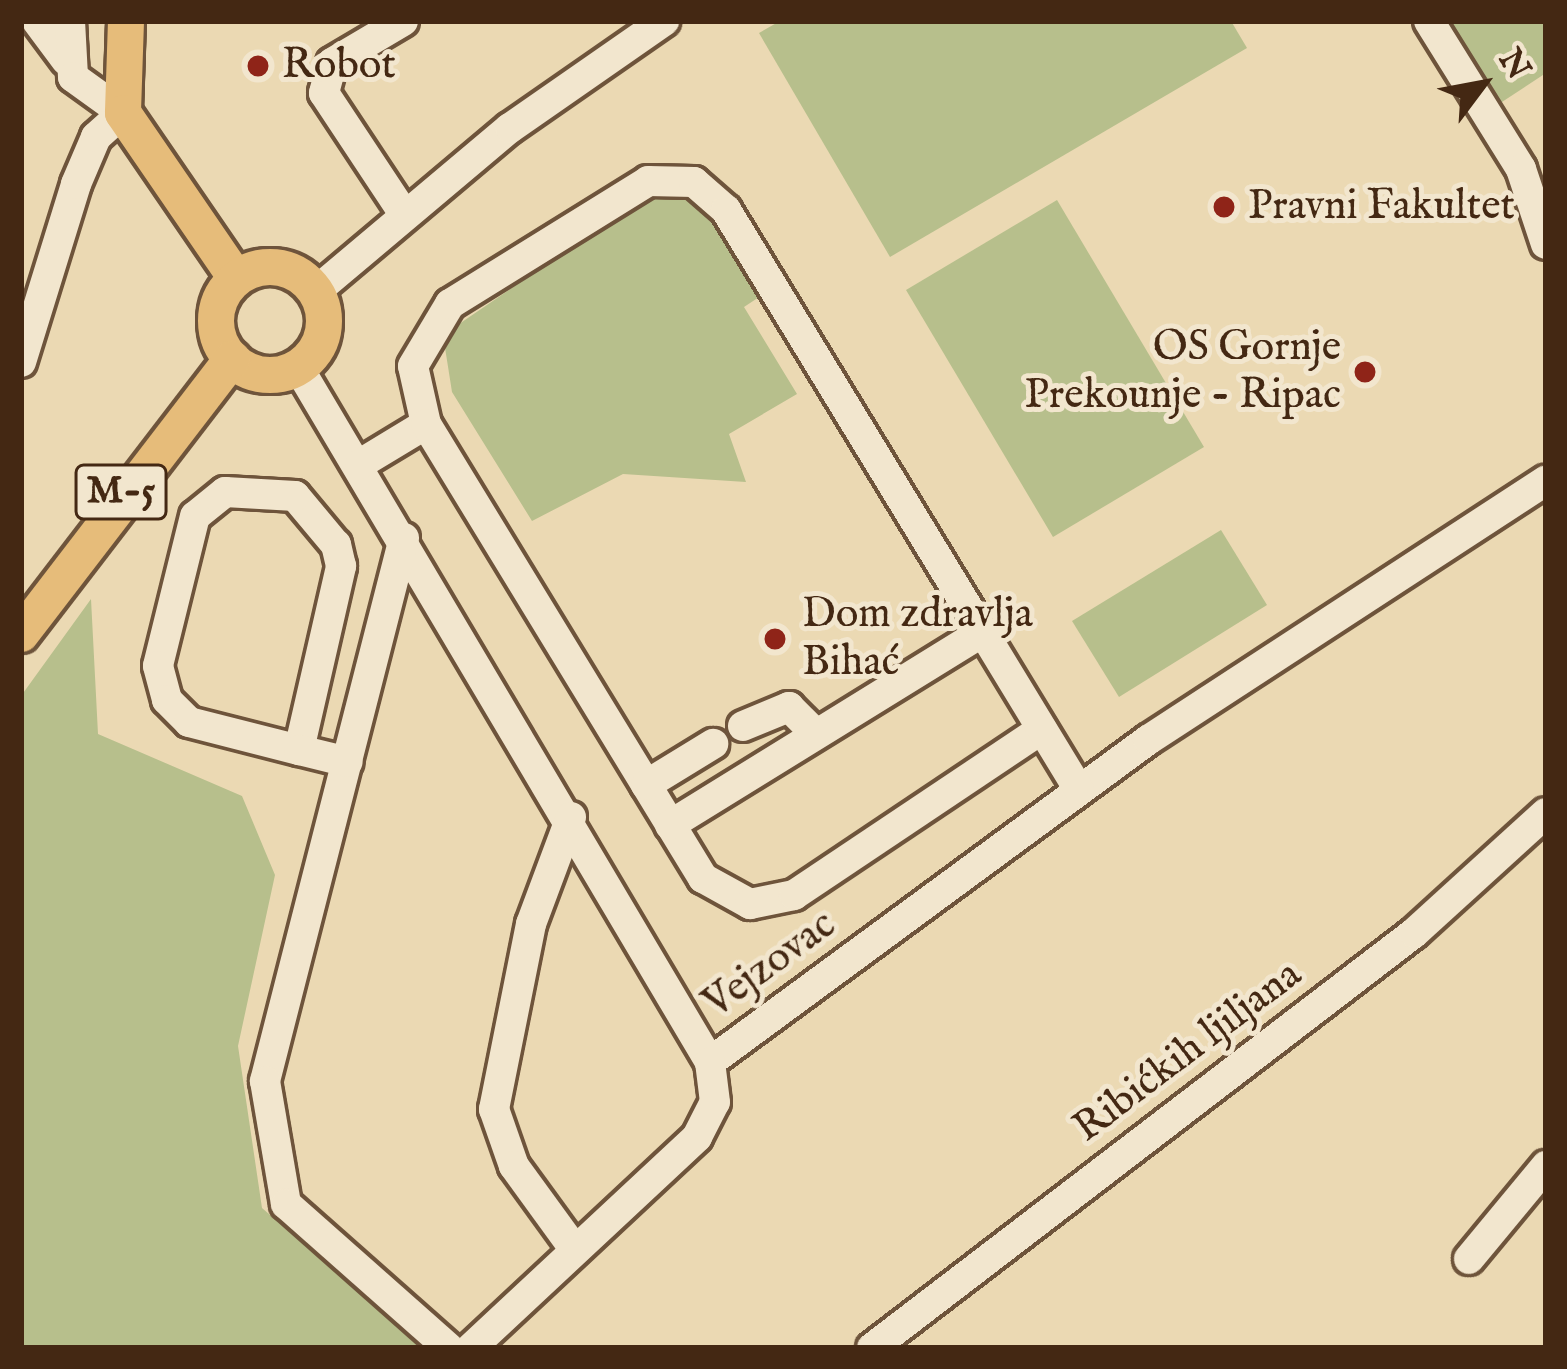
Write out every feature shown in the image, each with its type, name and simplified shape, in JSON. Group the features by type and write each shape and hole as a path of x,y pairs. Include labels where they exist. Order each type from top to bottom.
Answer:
{"main road":[{"path":"126,21 123,113 236,278"},
{"path":"288,270 315,292 320,341 298,367 264,374 232,358 216,327 236,278 288,270"},
{"name":"M-5","path":"21,634 232,358"}],"street":[{"path":"21,362 76,184 96,137 123,113 94,102 37,21"},
{"path":"66,60 70,21"},
{"path":"403,21 332,63 323,93 404,214"},
{"path":"315,292 404,214 664,21"},
{"path":"1429,21 1521,170 1546,244"},
{"path":"1042,729 772,905 703,878 426,424 413,366 450,304 648,181 694,182 725,210 982,632 1042,729 1079,790"},
{"name":"Vejzovac","path":"298,367 571,817 710,1062 1079,790 1546,481"},
{"path":"360,464 426,424"},
{"path":"299,750 341,566 336,545 295,496 225,492 195,516 160,682 188,722 299,750 348,762"},
{"path":"404,538 266,1081 270,1139 286,1204 449,1348"},
{"path":"670,825 982,632"},
{"path":"743,725 789,706 815,734"},
{"path":"646,785 712,744"},
{"name":"Ribićkih ljiljana","path":"872,1348 1414,933 1546,813"},
{"path":"571,817 531,924 494,1109 514,1166 575,1250"},
{"path":"471,1348 708,1121 718,1080 710,1062"},
{"path":"1468,1259 1546,1166"}],"green space":[{"path":"780,21 1231,21 1247,48 890,257 759,33"},
{"path":"1423,21 1546,21 1546,73 1479,117"},
{"path":"671,179 694,182 774,287 744,307 797,394 729,434 746,482 623,474 532,521 452,392 443,335"},
{"path":"1057,200 1204,447 1053,537 906,290"},
{"path":"1221,530 1267,605 1119,697 1072,621"},
{"path":"91,599 98,734 242,796 275,875 238,1046 262,1208 424,1348 21,1348 21,696"}],"place":[{"name":"Robot","path":"258,66"},
{"name":"Pravni Fakultet","path":"1224,207"},
{"name":"OS Gornje Prekounje - Ripac","path":"1365,372"},
{"name":"Dom zdravlja Bihać","path":"775,639"}]}
